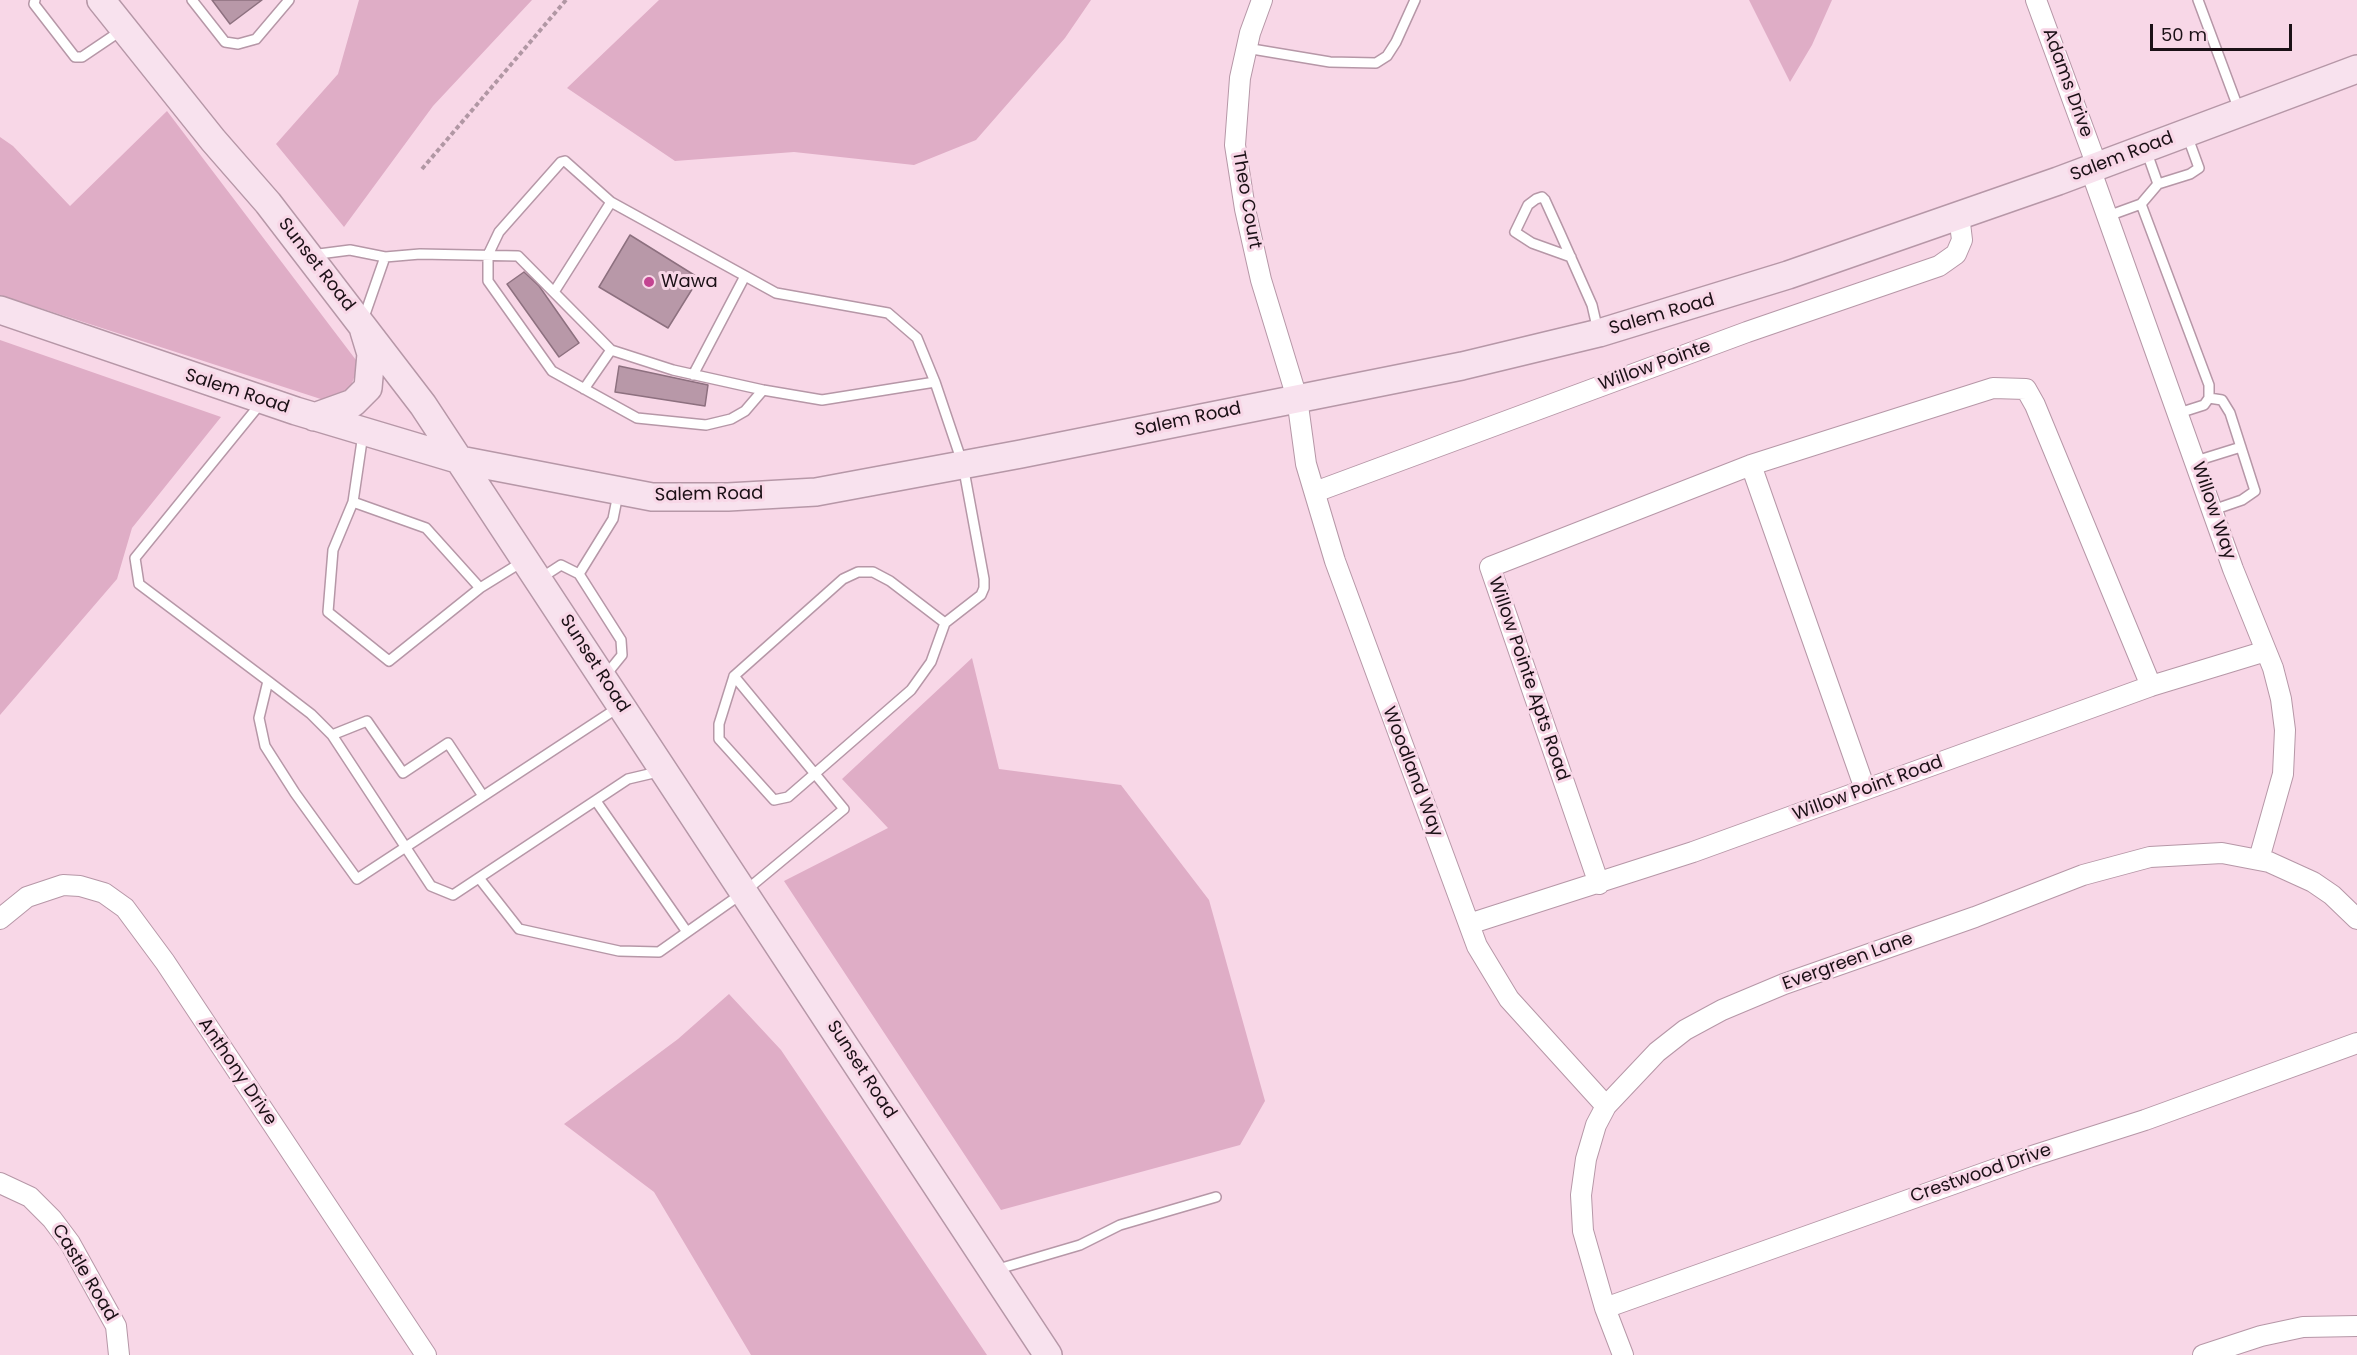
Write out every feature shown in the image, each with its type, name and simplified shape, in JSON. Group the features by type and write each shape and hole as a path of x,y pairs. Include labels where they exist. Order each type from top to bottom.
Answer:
{"street":[{"name":"Sunset Road","path":"101,0 309,255 423,405 1048,1355"},
{"name":"Theo Court","path":"1262,0 1239,78 1235,123 1238,167 1261,280 1297,398"},
{"name":"Adams Drive","path":"2036,0 2093,167"},
{"name":"Salem Road","path":"0,310 314,417 460,460 618,492 675,498 796,493 848,487 1462,366 1599,333 1749,288 2093,167 2357,69"},
{"name":"Willow Way","path":"2093,167 2108,216 2213,510 2266,651 2283,707 2285,760 2280,789 2259,859"},
{"name":"Willow Pointe","path":"1315,492 1747,332 1939,266 1956,254 1962,240 1959,214"},
{"path":"314,417 352,403 368,388 371,354 362,325"},
{"path":"1865,789 1751,465 1992,388 2026,389 2036,405 2151,686"},
{"name":"Woodland Way","path":"1297,398 1306,464 1335,561 1486,965 1509,999 1606,1106"},
{"name":"Willow Pointe Apts Road","path":"1599,884 1490,567 1751,465"},
{"name":"Willow Point Road","path":"1469,924 1599,884 2151,686 2266,651"},
{"name":"Evergreen Lane","path":"1623,1355 1605,1308 1583,1231 1581,1195 1591,1142 1606,1106 1657,1052 1685,1030 1722,1010 1784,984 1975,917 2083,875 2128,861 2197,853 2222,853 2259,859 2313,882 2332,895 2357,919"},
{"name":"Anthony Drive","path":"0,919 27,897 63,885 80,886 104,893 125,908 165,962 426,1355"},
{"name":"Crestwood Drive","path":"1605,1308 2029,1157 2145,1120 2357,1043"},
{"name":"Castle Road","path":"0,1183 30,1197 52,1219 70,1243 116,1326 119,1355"},
{"path":"2203,1355 2261,1336 2303,1327 2357,1326"}],"lane":[{"path":"35,0 34,4 75,57 82,57 124,28"},
{"path":"192,0 225,42 238,44 256,39 289,0"},
{"path":"1246,48 1330,62 1377,63 1387,56 1396,42 1415,0"},
{"path":"2198,0 2240,113"},
{"path":"2108,216 2141,204 2158,184 2190,174 2199,168 2186,132"},
{"path":"2145,148 2158,184"},
{"path":"763,390 745,411 731,419 706,425 637,418 552,371 488,281 488,255 499,232 561,162 565,161 611,202 776,293 888,313 917,338 935,382 963,465 984,588 973,602 945,623 931,662 911,690 816,776 789,797 774,800 719,739 719,724 734,676 843,579 858,572 873,572 890,581 945,623"},
{"path":"1571,257 1532,243 1515,232 1528,205 1536,199 1542,197 1545,200 1571,257 1592,305 1599,333"},
{"path":"554,292 611,202"},
{"path":"2141,204 2209,385 2210,398 2204,405 2179,413"},
{"path":"309,255 350,250 385,257 420,254 518,256 611,350 693,375 763,390 822,400 935,382"},
{"path":"362,325 385,257"},
{"path":"693,375 745,276"},
{"path":"584,389 611,350"},
{"path":"2210,398 2222,400 2230,413 2255,491 2242,500 2213,510"},
{"path":"263,400 135,558 139,584 311,714 332,735 431,886 453,896 628,779 664,771"},
{"path":"364,432 354,502 333,550 328,612 389,661 480,588 532,569 561,565 579,574 621,640 622,655 603,678"},
{"path":"2196,461 2241,447"},
{"path":"579,574 613,519 618,492"},
{"path":"354,502 426,528 480,588"},
{"path":"479,878 519,929 619,951 659,952 744,891 844,809 734,676"},
{"path":"268,681 259,718 265,746 295,793 357,879 621,705"},
{"path":"332,735 367,721 403,773 448,743 483,796"},
{"path":"596,801 687,932"},
{"path":"992,1270 1080,1245 1120,1225 1216,1197"}],"path":[{"path":"422,169 566,0"}],"shaded area":[{"path":"359,0 532,0 433,106 344,227 276,144 338,74"},
{"path":"659,0 1091,0 1065,38 976,140 914,165 794,152 675,161 567,88"},
{"path":"1749,0 1832,0 1812,45 1790,82"},
{"path":"167,111 359,364 351,386 330,402 0,295 0,137 13,146 70,206"},
{"path":"0,340 221,417 132,528 117,579 0,715"},
{"path":"972,658 999,769 1121,785 1209,900 1265,1101 1240,1145 1001,1210 784,881 888,828 842,779"},
{"path":"729,994 781,1050 987,1355 751,1355 654,1192 564,1124 678,1039"}],"building":[{"path":"212,0 262,0 230,24"},
{"name":"Wawa","path":"630,235 699,278 668,328 599,287"},
{"path":"524,272 539,286 579,343 559,357 507,284"},
{"path":"619,366 708,385 705,406 615,392"}],"place":[{"name":"Wawa","path":"649,282"}]}
